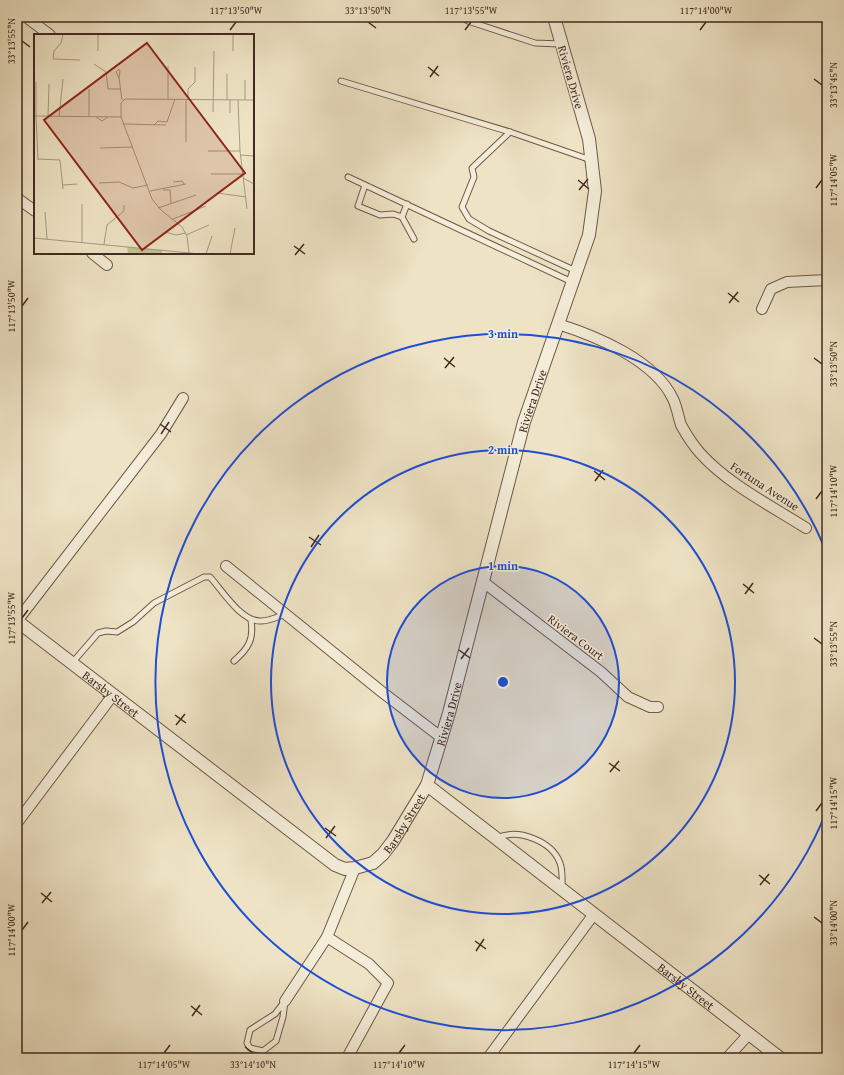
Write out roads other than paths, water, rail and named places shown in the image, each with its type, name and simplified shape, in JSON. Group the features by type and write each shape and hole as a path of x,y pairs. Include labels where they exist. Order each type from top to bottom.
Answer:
{"street":[{"path":"26,17 49,34"},
{"name":"Riviera Drive","path":"427,785 442,738 524,422 589,235 595,191 589,139 554,17"},
{"path":"17,198 34,210"},
{"path":"93,254 107,265"},
{"path":"762,309 771,289 787,282 827,280"},
{"name":"Fortuna Avenue","path":"558,324 586,333 647,368 663,384 673,398 682,425 699,452 726,478 806,528"},
{"path":"17,621 161,434 183,398"},
{"path":"226,566 382,692 442,738"},
{"name":"Riviera Court","path":"482,581 601,672 628,697 650,707 658,707"},
{"name":"Barsby Street","path":"17,621 335,865 345,869 373,863 383,854 393,841 427,785 780,1058"},
{"path":"17,822 113,695"},
{"path":"285,1001 327,937 355,868"},
{"path":"488,1058 594,914"},
{"path":"327,937 369,964 388,984 346,1058"},
{"path":"727,1058 749,1034"}],"lane":[{"path":"462,17 468,21 535,43 562,44"},
{"path":"341,81 510,132 592,160"},
{"path":"510,132 472,168 474,177 462,207 469,219 574,277"},
{"path":"348,177 574,277"},
{"path":"365,185 358,206 380,215 393,214 402,217 414,239"},
{"path":"402,217 407,204"},
{"path":"72,663 98,633 106,631 117,632 133,622 154,603 204,577 210,577 233,605 251,620 262,622 286,613"},
{"path":"234,661 246,651 252,641 251,620"},
{"path":"496,839 513,833 541,842 559,862 562,871 562,889"},
{"path":"285,1001 283,1018 276,1041 263,1051 250,1048 247,1043 250,1030 275,1014 285,1001"}]}
